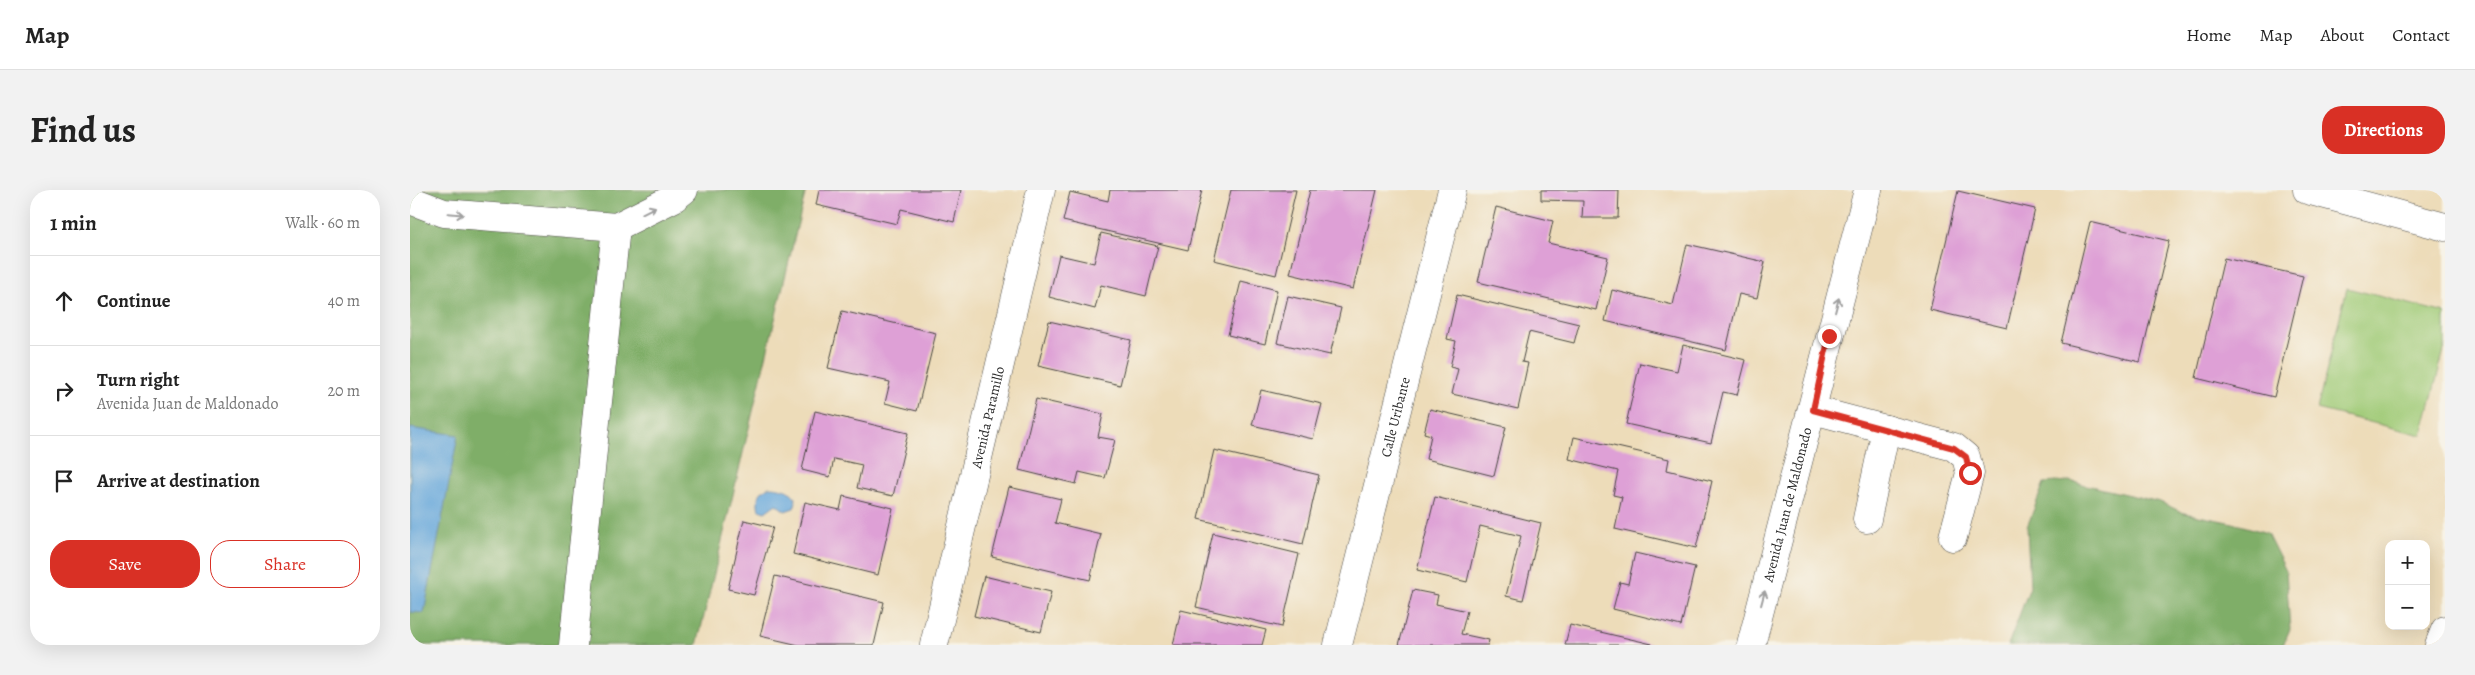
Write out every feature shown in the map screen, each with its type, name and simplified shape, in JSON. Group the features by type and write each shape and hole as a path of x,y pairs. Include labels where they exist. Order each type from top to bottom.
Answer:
{"street":[{"path":"410,200 444,213 616,227 674,198 684,190"},
{"name":"Avenida Paramillo","path":"934,645 1041,190"},
{"name":"Calle Uribante","path":"1338,645 1452,190"},
{"name":"Avenida Juan de Maldonado","path":"1751,645 1813,410 1829,336 1868,190"},
{"path":"2307,190 2445,226"},
{"path":"573,645 616,227"},
{"path":"1813,410 1954,448 1966,457 1970,473 1953,537"},
{"path":"1867,519 1886,429"},
{"path":"2439,645 2445,630"}],"green space":[{"path":"410,190 806,190 697,645 410,645"},
{"path":"2347,288 2445,313 2445,346 2422,435 2317,409"},
{"path":"2069,481 2160,502 2184,513 2233,523 2267,533 2286,571 2290,629 2283,645 2008,645 2030,587 2027,527 2044,483"}],"water":[{"path":"410,428 458,435 424,613 410,612"},
{"path":"769,487 784,489 793,494 796,503 794,508 785,511 776,504 765,512 759,510 759,496"}],"building":[{"path":"819,190 961,190 954,222 901,209 897,224 816,205"},
{"path":"1110,190 1202,190 1188,250 1063,221 1070,192 1108,201"},
{"path":"1231,190 1296,190 1276,275 1214,260"},
{"path":"1310,190 1377,190 1353,289 1290,274"},
{"path":"1541,190 1619,190 1618,218 1582,218 1583,201 1541,200"},
{"path":"1958,191 2035,209 2007,328 1930,310"},
{"path":"1496,207 1553,221 1548,243 1608,257 1596,310 1478,282"},
{"path":"2090,222 2169,241 2140,362 2061,343"},
{"path":"1101,233 1158,246 1146,296 1101,285 1095,309 1049,297 1059,255 1094,263"},
{"path":"1687,244 1765,262 1757,298 1739,294 1726,350 1605,321 1612,290 1673,305"},
{"path":"2224,258 2303,276 2274,397 2196,378"},
{"path":"1241,281 1277,290 1265,344 1228,335"},
{"path":"1457,295 1579,324 1574,343 1529,332 1522,362 1528,363 1518,409 1452,394 1458,369 1450,367 1456,341 1447,339"},
{"path":"1288,296 1341,308 1330,355 1277,343"},
{"path":"842,311 936,333 917,411 885,403 890,382 828,368"},
{"path":"1049,321 1131,340 1120,385 1038,366"},
{"path":"1683,345 1746,360 1737,395 1723,392 1711,443 1626,424 1640,363 1677,371"},
{"path":"1261,390 1322,404 1313,439 1252,425"},
{"path":"1036,399 1103,414 1098,437 1115,440 1105,478 1079,472 1076,484 1019,470"},
{"path":"1430,409 1506,427 1494,476 1426,459 1431,435 1424,433"},
{"path":"815,411 908,433 893,496 857,488 862,465 834,459 830,477 802,470"},
{"path":"1574,437 1669,459 1667,470 1712,481 1696,548 1615,529 1622,497 1613,495 1618,471 1569,459"},
{"path":"1214,450 1319,475 1303,544 1198,519"},
{"path":"1009,487 1061,499 1055,523 1101,534 1090,580 992,557"},
{"path":"843,496 893,508 878,575 793,554 805,502 840,510"},
{"path":"1435,497 1541,523 1523,600 1506,596 1521,536 1480,526 1467,582 1417,570"},
{"path":"744,520 773,527 754,595 728,589"},
{"path":"1213,533 1299,554 1282,627 1196,607"},
{"path":"1635,553 1695,567 1681,626 1613,609 1620,582 1628,584"},
{"path":"775,576 884,602 874,645 799,645 760,636"},
{"path":"984,576 1051,592 1041,632 974,616"},
{"path":"1413,590 1438,595 1436,604 1467,611 1461,634 1489,640 1488,645 1399,645"},
{"path":"1181,610 1266,630 1262,645 1173,645"},
{"path":"1570,625 1652,644 1652,645 1565,645"}],"route":[{"path":"1829,336 1813,410 1954,448 1966,457 1970,473"}]}
